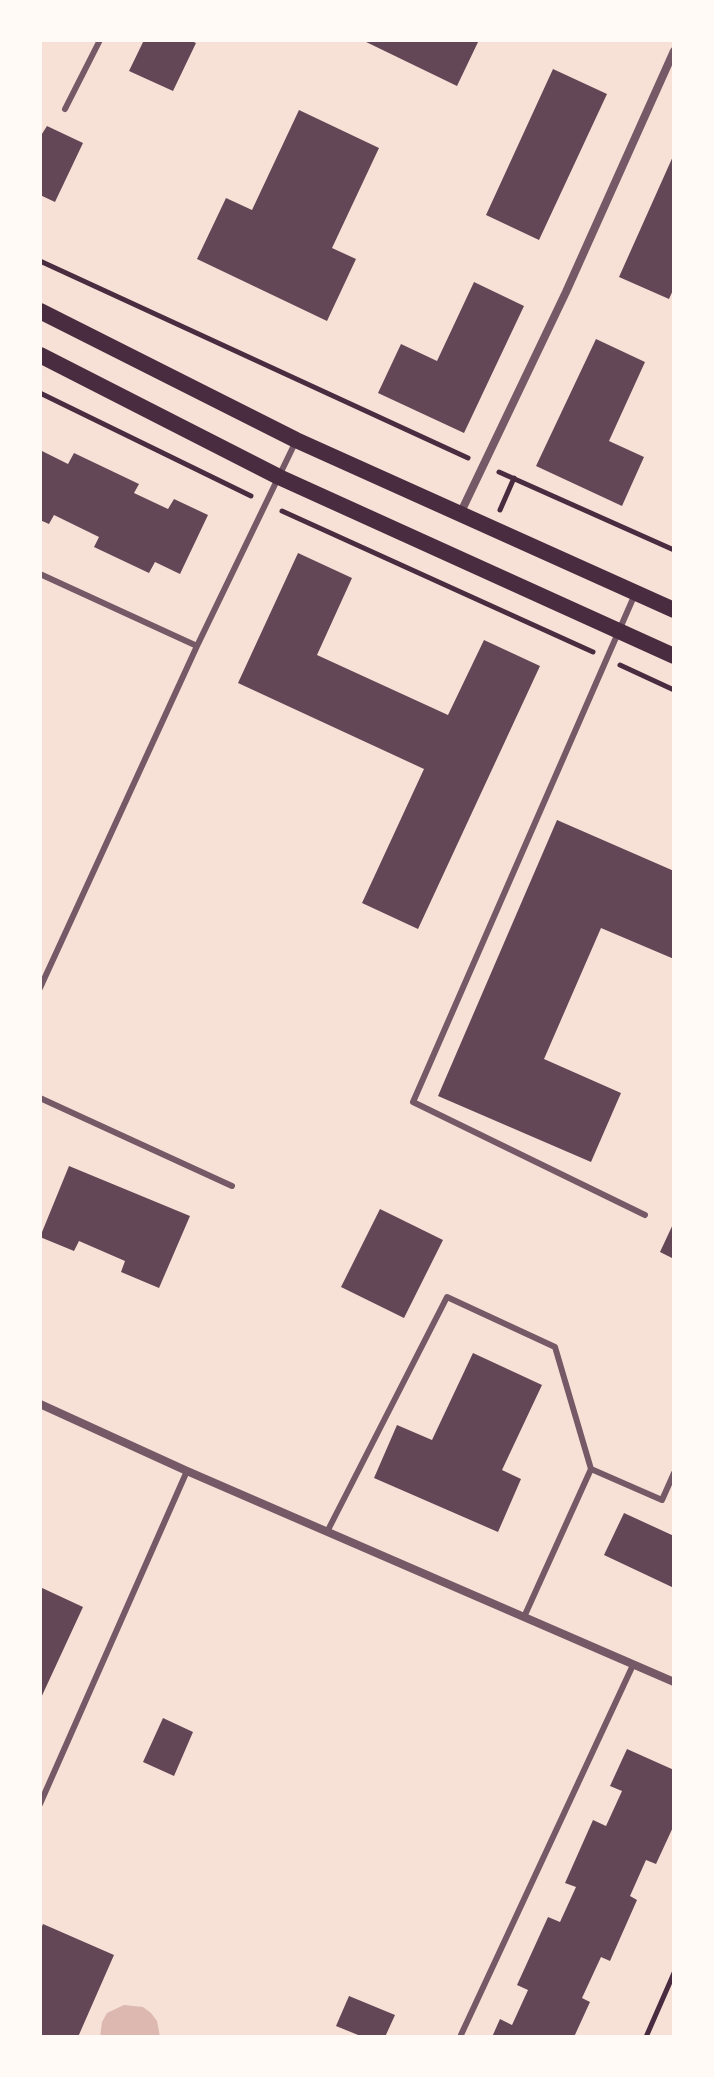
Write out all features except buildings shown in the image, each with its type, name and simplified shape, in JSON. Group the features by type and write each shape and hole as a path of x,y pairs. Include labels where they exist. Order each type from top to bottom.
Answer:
{"main road":[{"path":"40,311 296,440 674,610"},
{"path":"40,355 279,477 674,656"}],"street":[{"path":"459,515 566,292 674,51"},
{"path":"40,1404 674,1682"}],"lane":[{"path":"65,109 100,40"},
{"path":"40,988 197,646 296,440"},
{"path":"40,574 197,646"},
{"path":"636,592 413,1102 645,1215"},
{"path":"40,1098 232,1186"},
{"path":"328,1530 447,1297 555,1347 591,1469 524,1617"},
{"path":"591,1469 662,1500 674,1473"},
{"path":"40,1804 187,1471"},
{"path":"460,2037 633,1665"}],"path":[{"path":"40,261 674,550"},
{"path":"40,393 266,504 674,690"},
{"path":"646,2037 674,1973"}],"shaded area":[{"path":"124,2005 143,2007 151,2013 157,2021 160,2037 100,2037 107,2013"}]}
